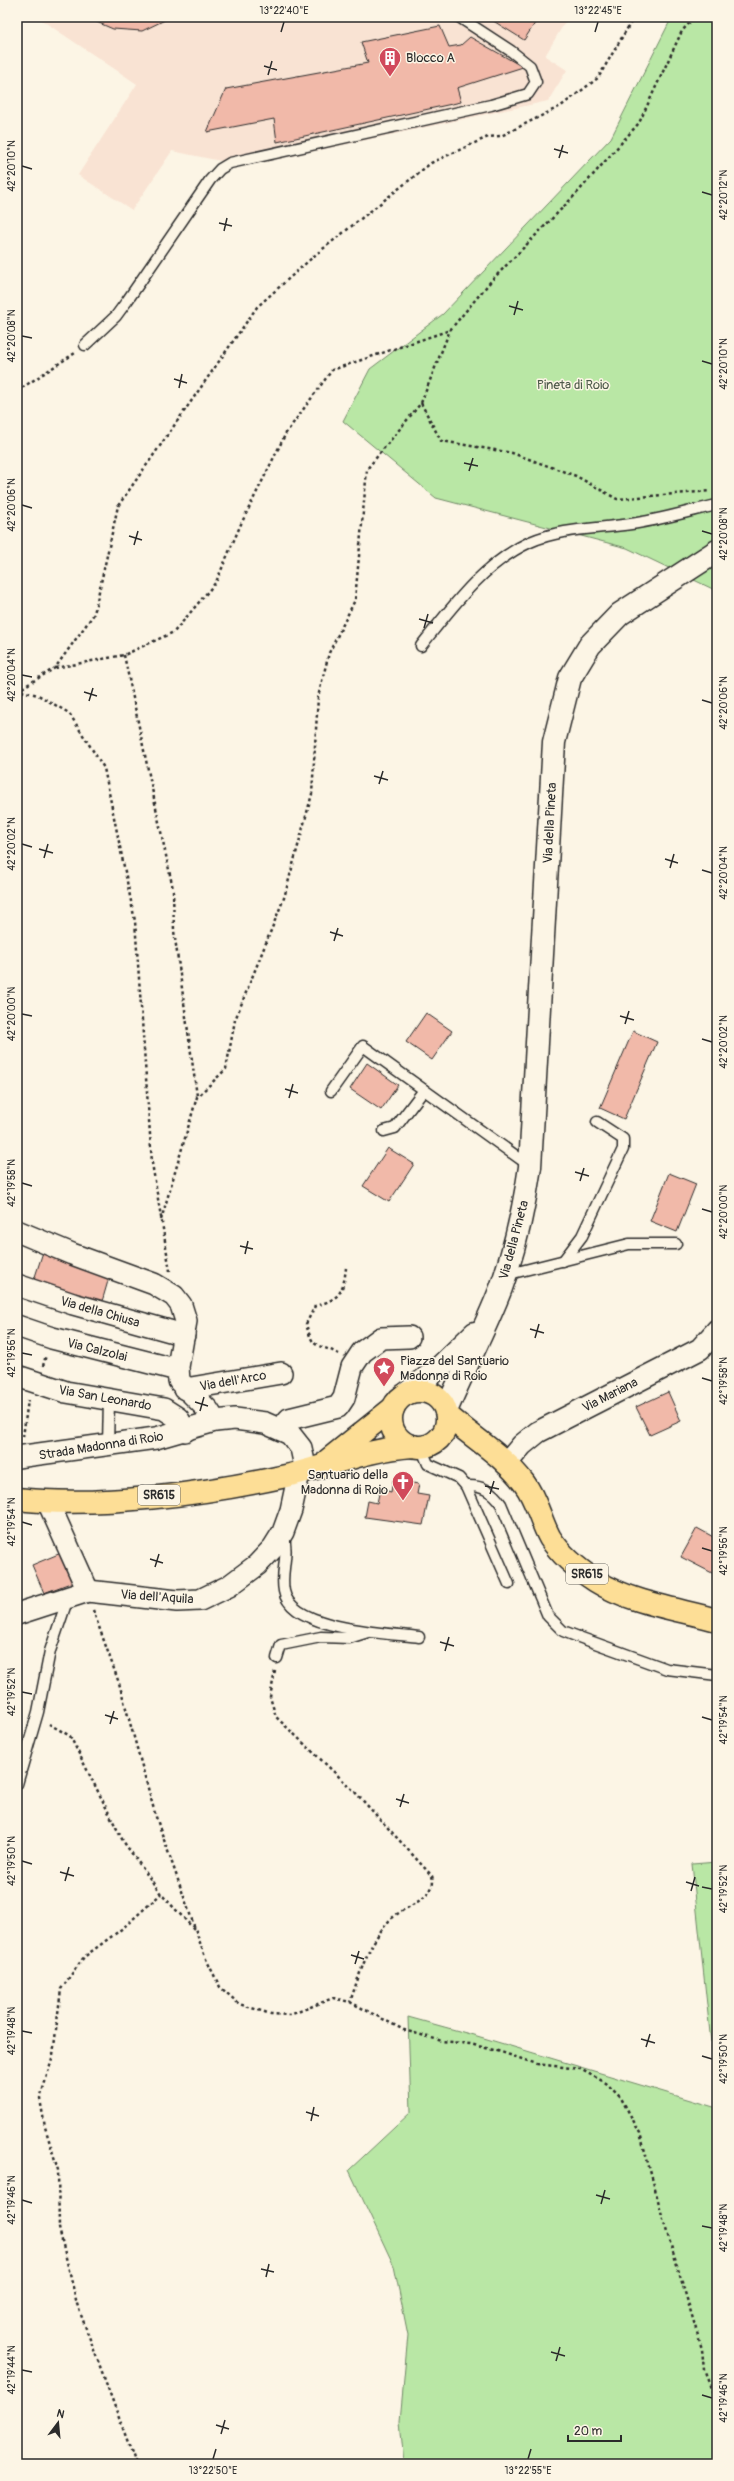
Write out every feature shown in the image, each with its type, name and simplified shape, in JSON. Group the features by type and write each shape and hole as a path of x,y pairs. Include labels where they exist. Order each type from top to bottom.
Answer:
{"main road":[{"name":"Via della Pineta","path":"447,1413 505,1275 522,1212 530,1167 554,742 570,678 590,645 620,614 717,551"},
{"name":"Via della Pineta","path":"400,1401 469,1340 491,1310"},
{"name":"SR615","path":"308,1470 400,1401 419,1391 428,1392 440,1399 447,1413 520,1478 534,1499 550,1537 562,1553 578,1568 597,1581 623,1594 717,1620"},
{"path":"400,1401 391,1421 395,1434 401,1441 420,1447"},
{"name":"SR615","path":"420,1447 437,1442 446,1428 447,1413"},
{"name":"SR615","path":"17,1499 48,1502 107,1500 210,1490 308,1470 375,1450 460,1445 480,1449 502,1461"}],"street":[{"path":"17,1231 169,1292 181,1305 186,1321 178,1370 179,1381 185,1390 206,1408 215,1421"},
{"name":"Via della Chiusa","path":"17,1285 72,1304 184,1335"},
{"name":"Via Calzolai","path":"17,1326 52,1338 178,1370"},
{"name":"Via Mariana","path":"502,1461 538,1432 700,1349 717,1330"},
{"path":"281,1429 289,1419 338,1407 344,1398 352,1367 362,1352 380,1338 409,1337"},
{"name":"Via dell'Arco","path":"185,1390 282,1373"},
{"name":"Via San Leonardo","path":"24,1378 66,1392 164,1409 178,1418 185,1431"},
{"path":"185,1431 215,1421 246,1420 265,1423 290,1434 299,1445 308,1470"},
{"name":"Strada Madonna di Roio","path":"18,1457 108,1445 185,1431"},
{"name":"Via dell'Aquila","path":"17,1614 78,1593 177,1601 200,1600 229,1586 257,1564 273,1548 283,1532 308,1470"},
{"path":"48,1502 78,1593"}],"lane":[{"path":"85,345 123,306 210,180 220,168 230,163 491,105 528,94 536,82 530,66 511,51 459,17"},
{"path":"421,646 460,597 491,569 530,542 555,534 633,524 717,505"},
{"path":"331,1091 363,1046 530,1167"},
{"path":"384,1131 395,1128 424,1090"},
{"path":"563,1261 589,1222 623,1149 623,1139 597,1122"},
{"path":"505,1275 629,1244 676,1244"},
{"path":"108,1445 109,1400"},
{"path":"420,1447 428,1464 459,1478 466,1486 509,1584"},
{"path":"466,1486 484,1488 496,1496 548,1616 559,1627 576,1636 667,1669 717,1675"},
{"path":"283,1532 286,1543 286,1564 282,1579 284,1593 292,1607 307,1616 327,1624 419,1637"},
{"path":"17,1784 36,1721 50,1650 78,1593"},
{"path":"277,1658 281,1645 321,1637 349,1638 370,1631"}],"path":[{"path":"19,691 55,668 94,614 118,506 257,308 314,256 431,163 488,137 501,136 561,106 598,78 634,17"},
{"path":"197,1097 226,1069 235,1020 284,898 312,794 318,697 329,653 355,600 367,469 421,403 450,330 492,281 577,193 639,123 682,31 695,17"},
{"path":"55,668 124,655 174,632 216,582 241,524 286,433 332,370 450,330"},
{"path":"17,391 85,345"},
{"path":"421,403 441,441 512,453 576,476 617,499 717,490"},
{"path":"124,655 172,889 174,931 197,1097 161,1220"},
{"path":"17,680 19,691"},
{"path":"19,691 38,695 69,713 104,768 135,921 152,1163 170,1276 169,1292"},
{"path":"346,1268 339,1297 332,1302 316,1306 306,1324 311,1341 317,1347 343,1356 352,1367"},
{"path":"18,1457 24,1378"},
{"path":"78,1593 97,1626 119,1683 156,1817 205,1957 220,1987 239,2004 271,2014 290,2015 333,1998 350,2002 404,2030 442,2041 470,2044 537,2064 580,2069 606,2083 622,2098 640,2133 663,2219 702,2349 704,2370 717,2404"},
{"path":"277,1658 270,1698 276,1717 396,1835 432,1876 434,1883 431,1891 391,1919 378,1936 367,1956 350,2002"},
{"path":"36,1721 54,1725 70,1736 123,1841 161,1894 197,1932"},
{"path":"136,2464 77,2304 59,2228 58,2170 45,2127 40,2098 53,2055 62,1988 84,1957 123,1928 161,1894"}],"shaded area":[{"path":"37,17 568,17 545,56 567,70 548,101 245,166 172,151 132,210 78,175 137,84"}],"green space":[{"name":"Pineta di Roio","path":"672,17 717,17 717,591 627,548 436,498 343,421 370,369 443,314 611,138"},
{"path":"717,1862 717,2099 692,1864"},
{"path":"408,2017 477,2036 717,2108 717,2464 404,2464 400,2421 408,2335 394,2266 349,2170 411,2112"}],"building":[{"path":"85,17 171,17 142,31 113,29"},
{"path":"487,17 539,17 524,40"},
{"name":"Blocco A","path":"440,26 449,47 461,45 470,37 523,67 457,88 461,102 277,142 274,119 207,132 226,89 368,63 361,42"},
{"path":"426,1013 452,1031 432,1060 406,1042"},
{"path":"633,1031 657,1042 624,1119 600,1108"},
{"path":"367,1063 398,1085 381,1110 350,1089"},
{"path":"388,1148 414,1164 389,1202 363,1186"},
{"path":"669,1173 696,1184 677,1232 650,1221"},
{"path":"43,1252 110,1274 101,1305 33,1283"},
{"path":"668,1392 681,1421 650,1435 636,1407"},
{"name":"Santuario della Madonna di Roio","path":"393,1480 419,1484 417,1494 429,1496 423,1525 365,1517 368,1501 377,1503 380,1489 391,1492"},
{"path":"697,1528 717,1539 716,1575 681,1557"},
{"path":"61,1553 73,1582 44,1593 32,1565"}],"place":[{"name":"Blocco A","path":"390,78"},
{"name":"Piazza del Santuario Madonna di Roio","path":"384,1388"},
{"name":"Santuario della Madonna di Roio","path":"403,1502"}]}
